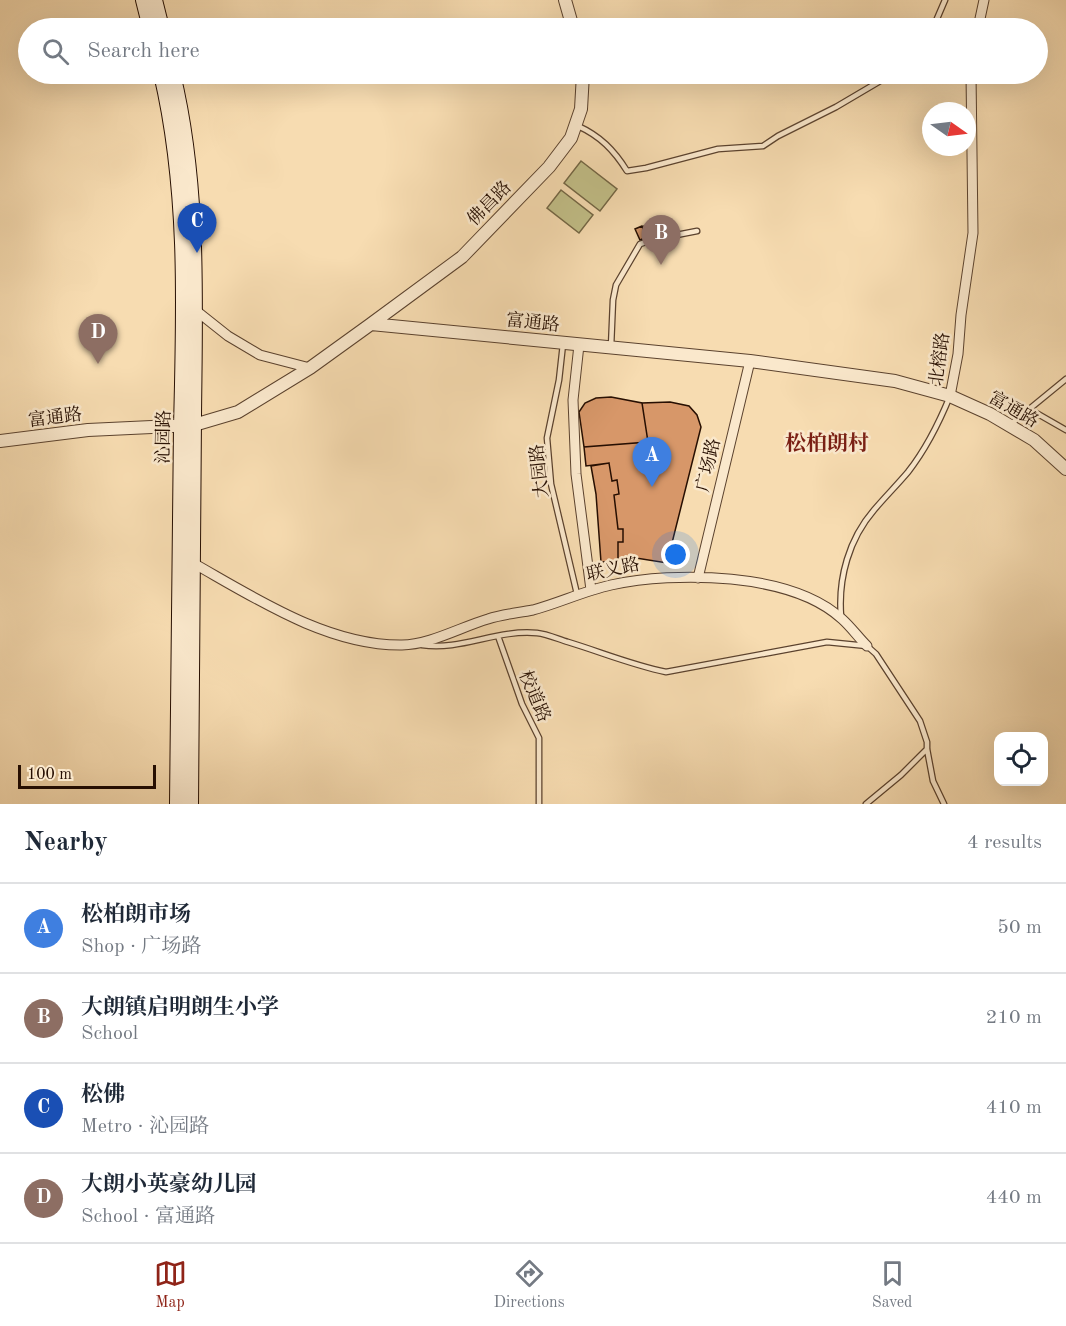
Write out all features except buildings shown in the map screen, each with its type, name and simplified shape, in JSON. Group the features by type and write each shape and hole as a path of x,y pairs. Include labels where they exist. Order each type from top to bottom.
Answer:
{"main road":[{"path":"143,0 148,18"},
{"path":"155,0 160,18"},
{"name":"沁园路","path":"163,84 178,170 182,228 193,563 191,804"},
{"name":"沁园路","path":"175,84 189,164 193,222 194,309 188,426 177,804"}],"street":[{"path":"565,0 570,18"},
{"path":"980,18 984,0"},
{"name":"佛昌路","path":"371,324 462,257 549,167 571,138 580,109 582,84"},
{"name":"北榕路","path":"950,396 958,354 961,315 973,233 971,84"},
{"path":"194,309 228,336 260,355 310,368"},
{"name":"富通路","path":"0,441 88,430 188,426 238,412 310,368 371,324 750,361 895,381 950,396 990,414 1034,440 1066,469"},
{"path":"579,345 573,400 576,474 591,590"},
{"name":"广场路","path":"698,578 750,361"},
{"name":"联义路","path":"193,563 269,605 306,622 351,639 384,644 416,644 491,618 534,609 591,590 661,577 767,584 801,595 841,618 867,646"}],"lane":[{"path":"937,18 945,0"},
{"path":"575,124 592,132 615,151 627,171 718,149 763,146 777,136 836,107 875,84"},
{"path":"611,348 613,300 616,285 640,244 697,231"},
{"name":"大园路","path":"563,343 559,380 547,438 551,484 577,594"},
{"path":"1009,425 1066,379"},
{"name":"北榕路","path":"841,618 839,594 848,556 859,533 873,511 909,470 938,427 950,396"},
{"path":"1030,410 1066,430"},
{"path":"416,644 434,647 458,645 508,633 538,633 640,667 666,672 827,642 867,646"},
{"name":"校道路","path":"498,636 522,704 539,738 539,804"},
{"name":"联义路","path":"867,646 876,654 920,721 927,742 933,781 944,804"},
{"path":"866,804 901,775 927,749"}],"shaded area":[{"path":"581,161 617,189 600,211 564,183"},
{"path":"561,190 593,215 579,233 547,208"}],"place":[{"name":"松佛","path":"197,253"},
{"name":"大朗镇启明朗生小学","path":"661,265"},
{"name":"大朗小英豪幼儿园","path":"98,364"},
{"name":"松柏朗市场","path":"652,487"}],"district":[{"name":"松柏朗村","path":"827,443"}]}
